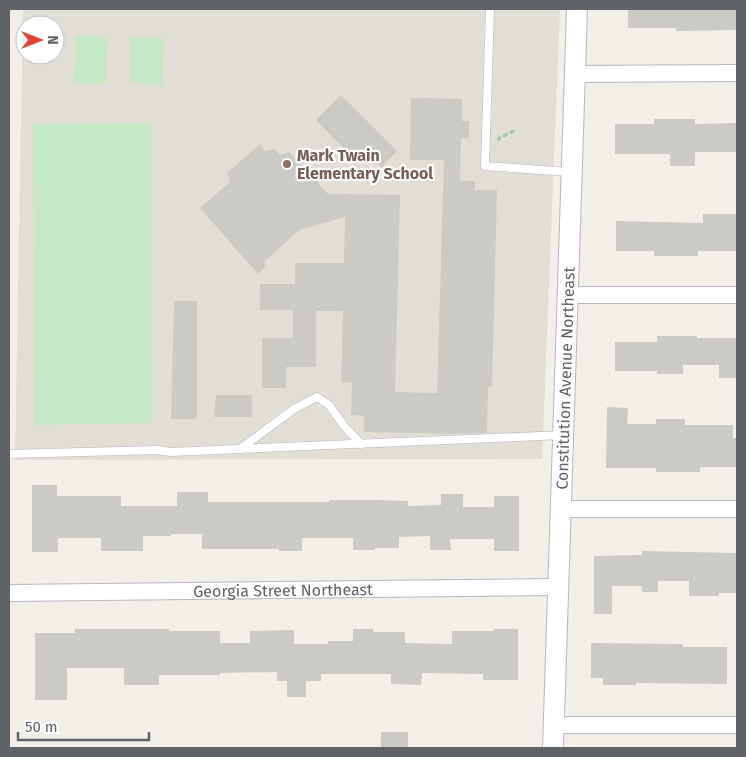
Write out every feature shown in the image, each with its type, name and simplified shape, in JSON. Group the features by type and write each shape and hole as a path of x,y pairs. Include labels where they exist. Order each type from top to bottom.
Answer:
{"street":[{"name":"Constitution Avenue Northeast","path":"552,748 577,9"},
{"path":"574,74 737,73"},
{"path":"567,296 737,295"},
{"path":"561,509 737,508"},
{"name":"Georgia Street Northeast","path":"9,593 558,587"},
{"path":"554,725 737,725"}],"lane":[{"path":"490,9 484,166 571,172"},
{"path":"239,449 294,409 317,397 329,405 344,426 361,444"},
{"path":"9,454 158,450 170,452 563,436"}],"path":[{"path":"499,138 516,130"}],"shaded area":[{"name":"Mark Twain Elementary School","path":"23,9 560,9 542,459 15,460 22,65 65,65 65,15 23,15"}],"green space":[{"path":"76,35 107,37 105,84 74,83"},
{"path":"130,37 163,38 162,85 130,82"},
{"path":"151,123 152,423 34,425 33,124"}],"building":[{"path":"628,9 737,9 737,30 676,31 676,28 628,28"},
{"path":"341,95 397,151 381,168 367,154 358,163 316,120"},
{"path":"411,98 462,99 462,121 469,121 469,138 461,138 460,181 475,181 475,190 497,190 492,387 488,387 487,433 364,432 364,416 351,415 352,383 341,382 343,311 316,311 316,367 286,367 286,388 262,388 262,338 293,338 293,310 260,310 260,284 295,284 295,263 344,263 345,217 299,230 264,262 266,266 258,274 200,208 230,182 227,173 260,144 265,151 274,149 280,155 289,152 328,194 400,195 395,392 437,393 444,160 410,160"},
{"path":"654,119 695,119 695,124 737,123 737,152 695,152 695,166 670,166 670,154 615,154 615,124 654,124"},
{"path":"703,214 737,214 737,251 698,251 698,256 654,256 654,251 616,251 616,221 703,223"},
{"path":"174,301 197,301 197,417 194,419 171,419"},
{"path":"657,336 737,338 737,378 719,378 719,365 683,365 683,374 657,374 657,371 615,371 615,342 657,342"},
{"path":"216,395 252,395 252,417 214,417"},
{"path":"607,407 628,408 627,424 656,424 656,419 685,419 685,425 733,425 733,438 737,438 737,467 700,467 700,472 656,472 656,468 606,468"},
{"path":"32,485 57,485 57,496 121,496 121,506 177,506 177,492 208,492 208,502 375,500 408,501 408,506 441,505 441,494 463,494 463,507 494,507 494,496 519,496 519,551 494,551 494,539 450,539 451,550 430,550 430,536 399,537 399,548 375,548 375,550 353,550 353,538 302,538 302,551 279,551 279,549 202,549 202,534 171,534 171,536 143,536 143,551 101,551 101,538 58,538 58,552 32,552"},
{"path":"642,551 737,553 737,593 719,593 719,596 689,596 689,581 658,581 658,592 642,592 642,586 612,586 612,614 594,614 594,556 642,555"},
{"path":"75,629 220,631 220,643 250,643 250,631 294,630 294,644 328,644 328,641 353,641 353,629 373,629 373,632 405,632 405,643 452,644 452,631 518,629 518,680 483,680 483,674 422,673 421,685 391,684 391,674 321,674 321,681 306,681 306,697 287,697 287,681 277,681 277,672 220,673 220,675 159,675 159,685 124,685 124,668 67,668 67,700 35,700 35,633 75,633"},
{"path":"591,643 683,644 683,647 727,647 727,684 636,683 636,685 603,685 603,678 591,678"},
{"path":"381,732 408,732 408,748 381,748"}],"place":[{"name":"Mark Twain Elementary School","path":"287,164"}]}
